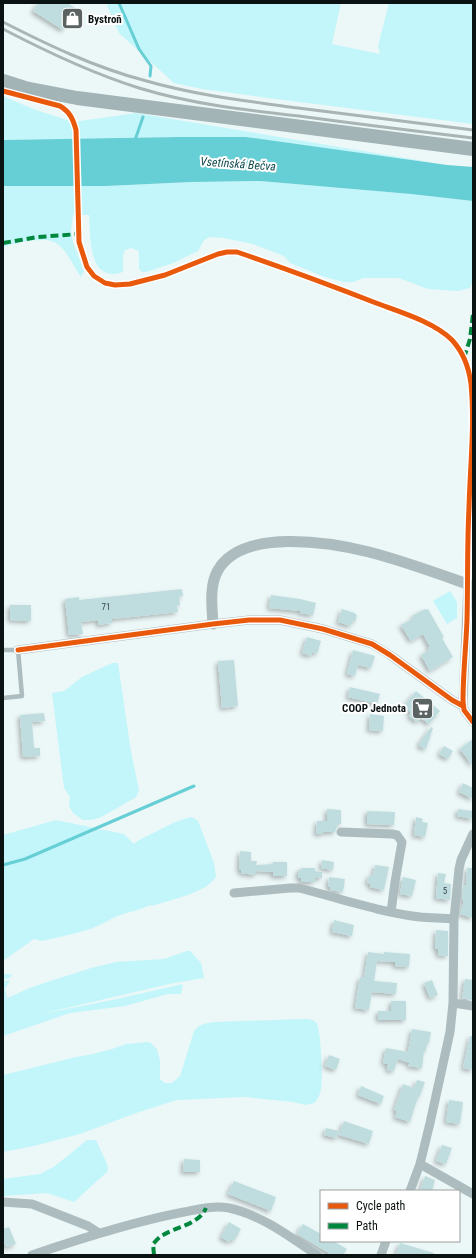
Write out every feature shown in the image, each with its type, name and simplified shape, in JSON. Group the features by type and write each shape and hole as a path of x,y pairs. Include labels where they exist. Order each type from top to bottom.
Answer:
{"main road":[{"path":"3,81 31,90 77,98 473,149"}],"street":[{"path":"213,624 212,586 218,570 229,557 242,549 269,542 322,544 367,551 470,585 463,706 473,722"},
{"path":"18,650 213,624 249,620 280,620 323,629 365,641 390,655 452,700 463,706"},
{"path":"341,832 392,834 401,839 402,846 391,912"},
{"path":"410,1190 420,1164 446,1055 453,1004 454,919 460,864 473,834"},
{"path":"234,893 299,888 362,906 391,912 421,917 454,919"},
{"path":"453,1004 473,1006"},
{"path":"420,1164 473,1194"},
{"path":"3,1202 32,1204 88,1226 99,1233"},
{"path":"32,1255 139,1221 206,1208 224,1207 252,1216 271,1225 317,1255"},
{"path":"381,1255 386,1242"}],"lane":[{"path":"79,234 81,251 87,267 94,276 110,284 120,286 130,284 165,275 218,254 237,252 394,310 435,328 449,338 464,358 471,383 472,417 467,541 470,585"},
{"path":"3,650 18,650 22,696 3,698"}],"shaded area":[{"path":"106,3 341,3 332,44 380,54 378,46 389,3 473,3 473,124 202,89 174,83 119,33"},
{"path":"3,96 33,109 73,122 136,113 447,165 245,137 3,140"},
{"path":"260,181 473,201 473,281 470,288 458,291 428,289 399,278 363,278 353,282 344,282 325,277 290,263 284,256 253,244 224,238 210,237 204,240 198,251 173,263 146,272 142,272 139,269 139,251 131,248 125,250 123,255 123,272 111,274 103,271 97,265 93,256 89,215 73,215 71,230 73,242 84,271 81,277 66,253 55,242 33,240 3,247 3,186 106,186 191,182"},
{"path":"450,591 457,602 457,618 447,624 433,601"},
{"path":"112,663 118,663 131,752 139,790 136,797 101,817 91,820 83,820 73,813 69,806 70,797 64,788 52,693 64,691 82,677"},
{"path":"190,817 198,821 214,863 216,877 211,883 196,892 118,916 90,929 42,941 34,939 3,961 3,835 56,820 124,834 134,844 173,823"},
{"path":"187,951 190,951 201,963 204,978 174,983 36,1015 183,984 181,994 168,994 125,1006 70,1013 3,1036 3,981 10,980 5,989 7,997 5,999 32,987 91,968 116,962 164,959"},
{"path":"3,974 12,974 10,978 3,981"},
{"path":"303,1019 316,1022 320,1036 322,1084 321,1091 314,1103 305,1105 294,1102 245,1097 177,1100 139,1112 80,1134 34,1146 3,1152 3,1075 93,1054 126,1044 147,1042 151,1043 157,1049 160,1060 160,1079 165,1083 172,1083 180,1076 194,1031 201,1025 215,1022"},
{"path":"87,1140 96,1140 107,1164 108,1171 74,1202 47,1193 3,1196 3,1179 40,1174 55,1166"}],"water":[{"name":"Vsetínská Bečva","path":"246,137 447,165 473,167 473,201 260,181 191,182 106,186 3,186 3,140"}],"building":[{"path":"38,3 67,3 77,9 63,30 33,11"},
{"path":"182,589 183,596 179,597 180,605 177,606 178,612 112,619 112,623 98,625 98,620 81,622 83,634 69,635 65,599 79,597 79,600"},
{"path":"271,595 316,603 313,615 300,613 301,611 269,608"},
{"path":"10,605 31,605 31,621 10,620"},
{"path":"342,609 357,615 355,622 352,621 351,626 338,622"},
{"path":"425,609 428,609 444,637 442,638 453,657 430,671 421,655 429,650 428,648 430,647 423,634 411,641 401,625 414,618 412,616"},
{"path":"307,637 321,641 317,654 312,652 312,656 302,653"},
{"path":"353,650 375,656 371,668 358,665 355,676 347,674"},
{"path":"234,660 238,706 222,708 218,661"},
{"path":"350,687 380,694 377,704 348,697"},
{"name":"COOP Jednota","path":"416,691 440,711 429,724 421,718 417,722 409,716 411,713 405,705"},
{"path":"44,713 45,721 32,722 34,748 40,748 40,756 23,757 20,715"},
{"path":"370,714 384,716 383,731 369,730"},
{"path":"431,727 433,728 426,749 419,746 420,742"},
{"path":"473,739 473,766 460,749"},
{"path":"444,746 453,751 448,759 439,754"},
{"path":"463,783 473,788 473,799 459,792"},
{"path":"327,809 341,810 341,824 338,824 335,832 323,832 323,834 316,834 317,821 327,821"},
{"path":"458,809 473,811 473,819 457,816"},
{"path":"367,811 395,812 394,825 367,824"},
{"path":"416,817 423,819 422,822 428,823 425,837 414,835"},
{"path":"240,851 251,852 251,861 257,861 256,865 273,864 273,862 287,862 287,876 273,876 273,872 256,871 256,875 241,873 241,870 239,870"},
{"path":"322,860 334,862 333,870 321,868"},
{"path":"375,865 389,867 384,890 370,887 371,884 367,883 369,875 373,876"},
{"path":"301,868 315,868 315,871 322,872 322,878 315,878 315,882 301,882 301,878 298,878 298,870 301,870"},
{"path":"467,868 473,868 473,918 460,914 464,901 462,901 463,885 466,886"},
{"path":"438,873 446,874 444,883 451,884 450,900 436,898"},
{"path":"329,877 345,879 343,892 330,890 331,887 328,887"},
{"path":"403,877 416,880 412,896 400,894"},
{"path":"334,920 354,925 352,936 332,932"},
{"path":"436,930 448,931 448,956 438,955 438,949 435,949"},
{"path":"368,952 384,954 384,952 410,954 409,967 395,966 395,962 377,961 374,981 397,983 396,994 372,992 369,1010 355,1008 360,977 364,978"},
{"path":"465,979 473,980 472,1000 462,998"},
{"path":"432,980 438,995 430,998 424,983"},
{"path":"391,1001 406,1001 406,1020 378,1020 378,1011 391,1011"},
{"path":"412,1029 431,1032 429,1043 427,1043 426,1051 424,1051 422,1068 408,1066 410,1063 398,1059 394,1071 387,1070 388,1064 383,1063 386,1048 408,1052"},
{"path":"470,1036 473,1036 473,1070 463,1068"},
{"path":"329,1055 340,1059 336,1070 325,1066"},
{"path":"417,1080 425,1082 419,1098 418,1097 410,1122 395,1117 397,1111 394,1110 403,1084 414,1088"},
{"path":"361,1086 384,1096 381,1104 358,1095"},
{"path":"449,1100 463,1102 460,1124 446,1122"},
{"path":"344,1121 373,1131 369,1144 339,1135"},
{"path":"326,1128 339,1131 337,1138 324,1135"},
{"path":"442,1145 452,1148 446,1164 436,1161"},
{"path":"184,1159 200,1160 200,1172 183,1172"},
{"path":"425,1176 435,1180 432,1190 420,1190"},
{"path":"234,1181 276,1197 271,1211 228,1194"},
{"path":"229,1222 241,1229 234,1241 231,1239 229,1242 221,1237"},
{"path":"303,1224 320,1233 320,1242 335,1242 347,1249 343,1255 332,1255 297,1234"},
{"path":"9,1227 16,1244 6,1247 3,1241 3,1229"},
{"path":"400,1243 434,1253 433,1255 396,1255"}],"waterway":[{"path":"119,3 139,49 151,66 150,76"},
{"path":"135,140 143,117"},
{"path":"3,865 25,859 194,786"}],"railway":[{"path":"3,22 54,47 107,69 181,90 259,103 473,130"},
{"path":"3,29 86,69 159,94 238,109 473,138"}],"marked path":[{"path":"3,243 38,237 79,234"},
{"path":"464,358 470,339 473,314"},
{"path":"154,1255 153,1244 159,1238 193,1222 206,1208"}],"cycle path":[{"path":"3,91 60,106 69,113 76,130 79,242 87,267 94,276 105,283 115,285 130,284 165,275 218,254 237,252 416,318 445,334 456,345 469,372 472,399 467,620 463,701 464,710 473,722"},
{"path":"18,650 213,624 249,620 280,620 323,629 372,644 390,655 452,700 463,706"}],"place":[{"name":"Bystroň","path":"72,19"},
{"name":"COOP Jednota","path":"422,708"}]}
